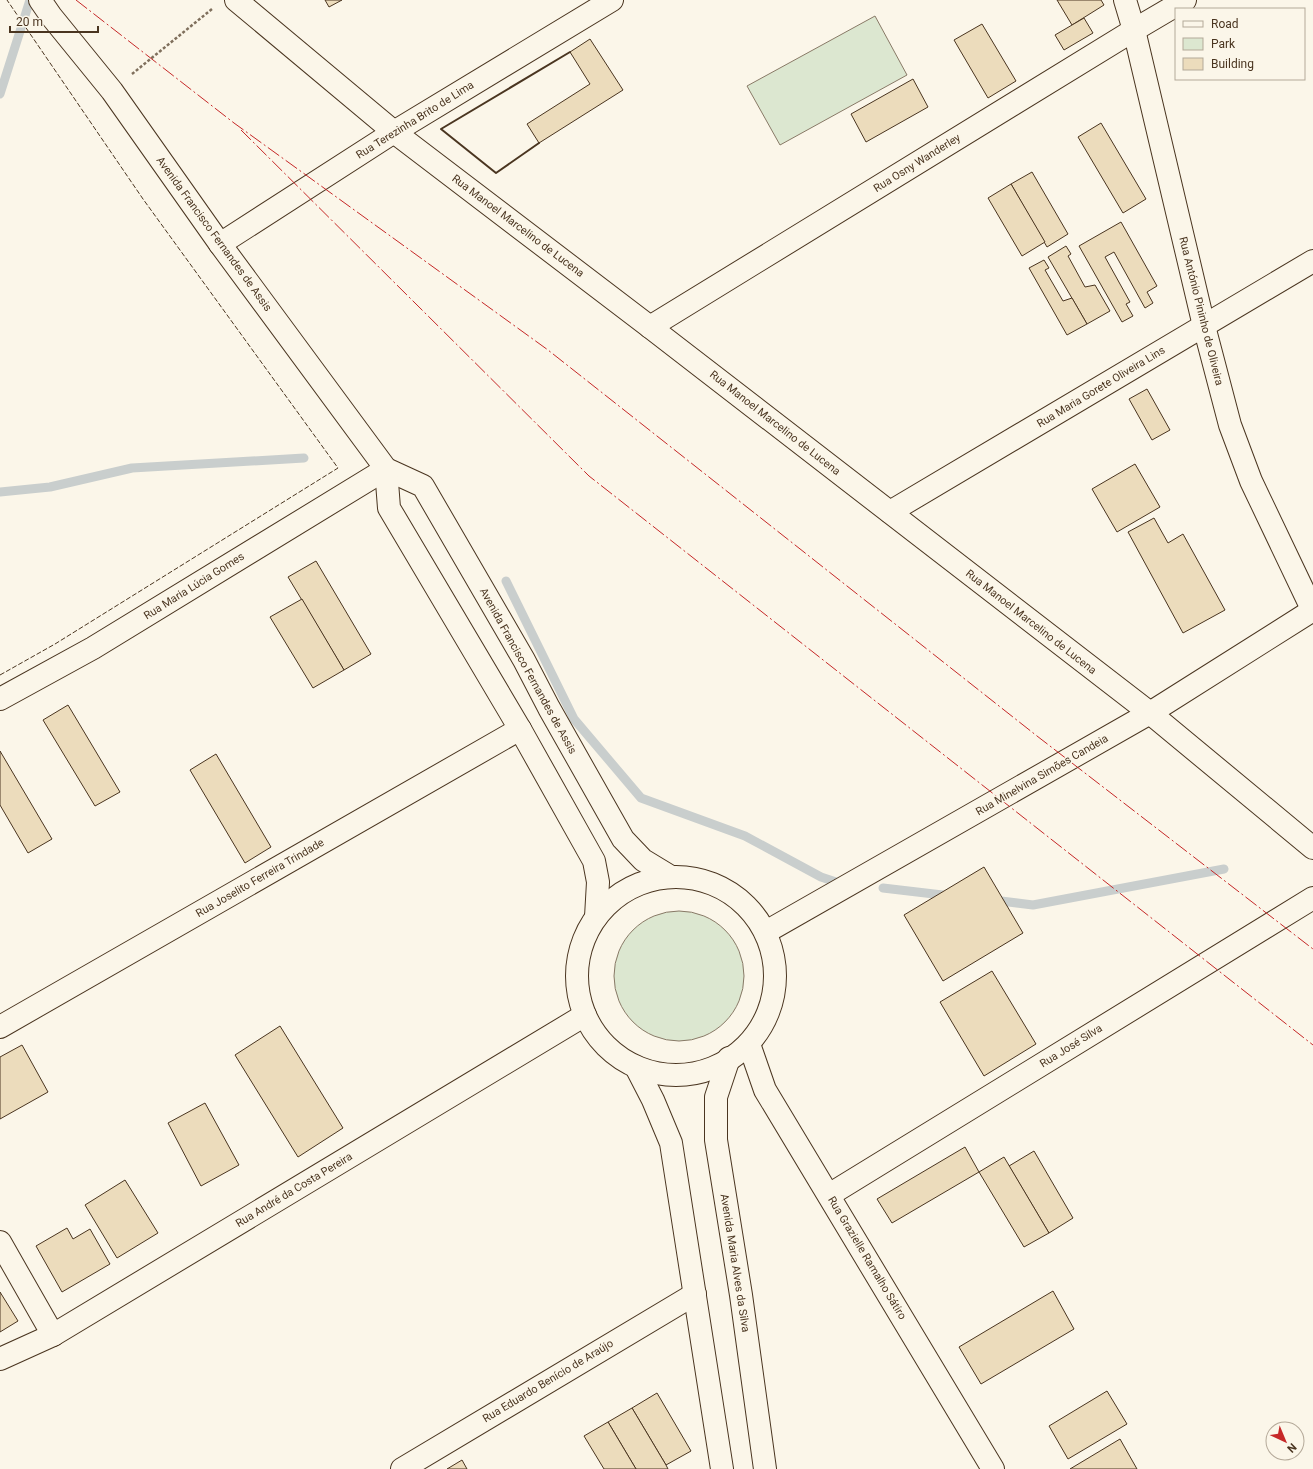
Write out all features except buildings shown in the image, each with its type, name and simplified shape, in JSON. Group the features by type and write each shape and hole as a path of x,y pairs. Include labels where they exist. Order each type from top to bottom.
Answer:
{"street":[{"name":"Rua Terezinha Brito de Lima","path":"220,244 394,132 612,0"},
{"name":"Rua António Pininho de Oliveira","path":"1125,0 1134,30 1204,326 1230,425 1251,481 1313,610"},
{"name":"Rua Osny Wanderley","path":"650,327 1185,0"},
{"name":"Rua Manoel Marcelino de Lucena","path":"227,2 1150,713 1313,848"},
{"name":"Avenida Francisco Fernandes de Assis","path":"45,8 112,91 220,244 386,469 423,486 524,660 549,708 623,838 643,860 670,877"},
{"name":"Rua Maria Gorete Oliveira Lins","path":"890,512 1313,262"},
{"name":"Rua Maria Lúcia Gomes","path":"0,700 93,648 386,469"},
{"path":"386,469 389,508 520,729 594,861 598,882 596,917"},
{"name":"Rua Minelvina Simões Candeia","path":"766,932 1150,713 1313,610"},
{"name":"Rua Joselito Ferreira Trindade","path":"0,1027 520,729"},
{"path":"681,876 707,880 731,892 751,909 766,932 774,957 776,984 770,1010 757,1034 739,1053 716,1067 690,1074 662,1075 636,1067 612,1053 594,1033 581,1008 576,981 579,953 589,927 606,905 628,888 653,878 670,877 681,876"},
{"name":"Rua José Silva","path":"829,1195 1313,898"},
{"name":"Rua André da Costa Pereira","path":"0,1359 53,1335 585,1015"},
{"name":"Rua Grazielle Ramalho Sátiro","path":"749,1044 765,1090 829,1195 986,1467"},
{"name":"Avenida Maria Alves da Silva","path":"730,1058 716,1097 716,1140 741,1295 765,1469"},
{"path":"636,1067 653,1100 671,1143 722,1469"},
{"path":"0,1242 53,1335"},
{"name":"Rua Eduardo Benício de Araújo","path":"402,1469 695,1294"}],"path":[{"path":"112,91 227,2"}],"green space":[{"path":"875,16 907,75 780,145 747,86"},
{"path":"685,911 710,918 725,930 737,945 743,963 743,989 737,1007 725,1022 710,1034 692,1040 673,1041 648,1034 633,1022 621,1007 615,989 614,970 621,945 633,930 648,918 666,912"}],"waterway":[{"path":"0,94 30,0"},
{"path":"0,492 50,487 132,468 304,458"},
{"path":"506,581 574,719 641,798 745,836 821,877 842,884"},
{"path":"993,900 1033,905 1224,869"},
{"path":"883,888 951,896"}],"fence":[{"path":"0,675 55,644 338,468 143,199 7,0"}],"wall":[{"path":"539,143 496,173 441,129 570,52"}],"power":[{"path":"76,0 234,123 548,350 1037,736 1313,949"},
{"path":"241,130 589,476 1313,1045"}]}
